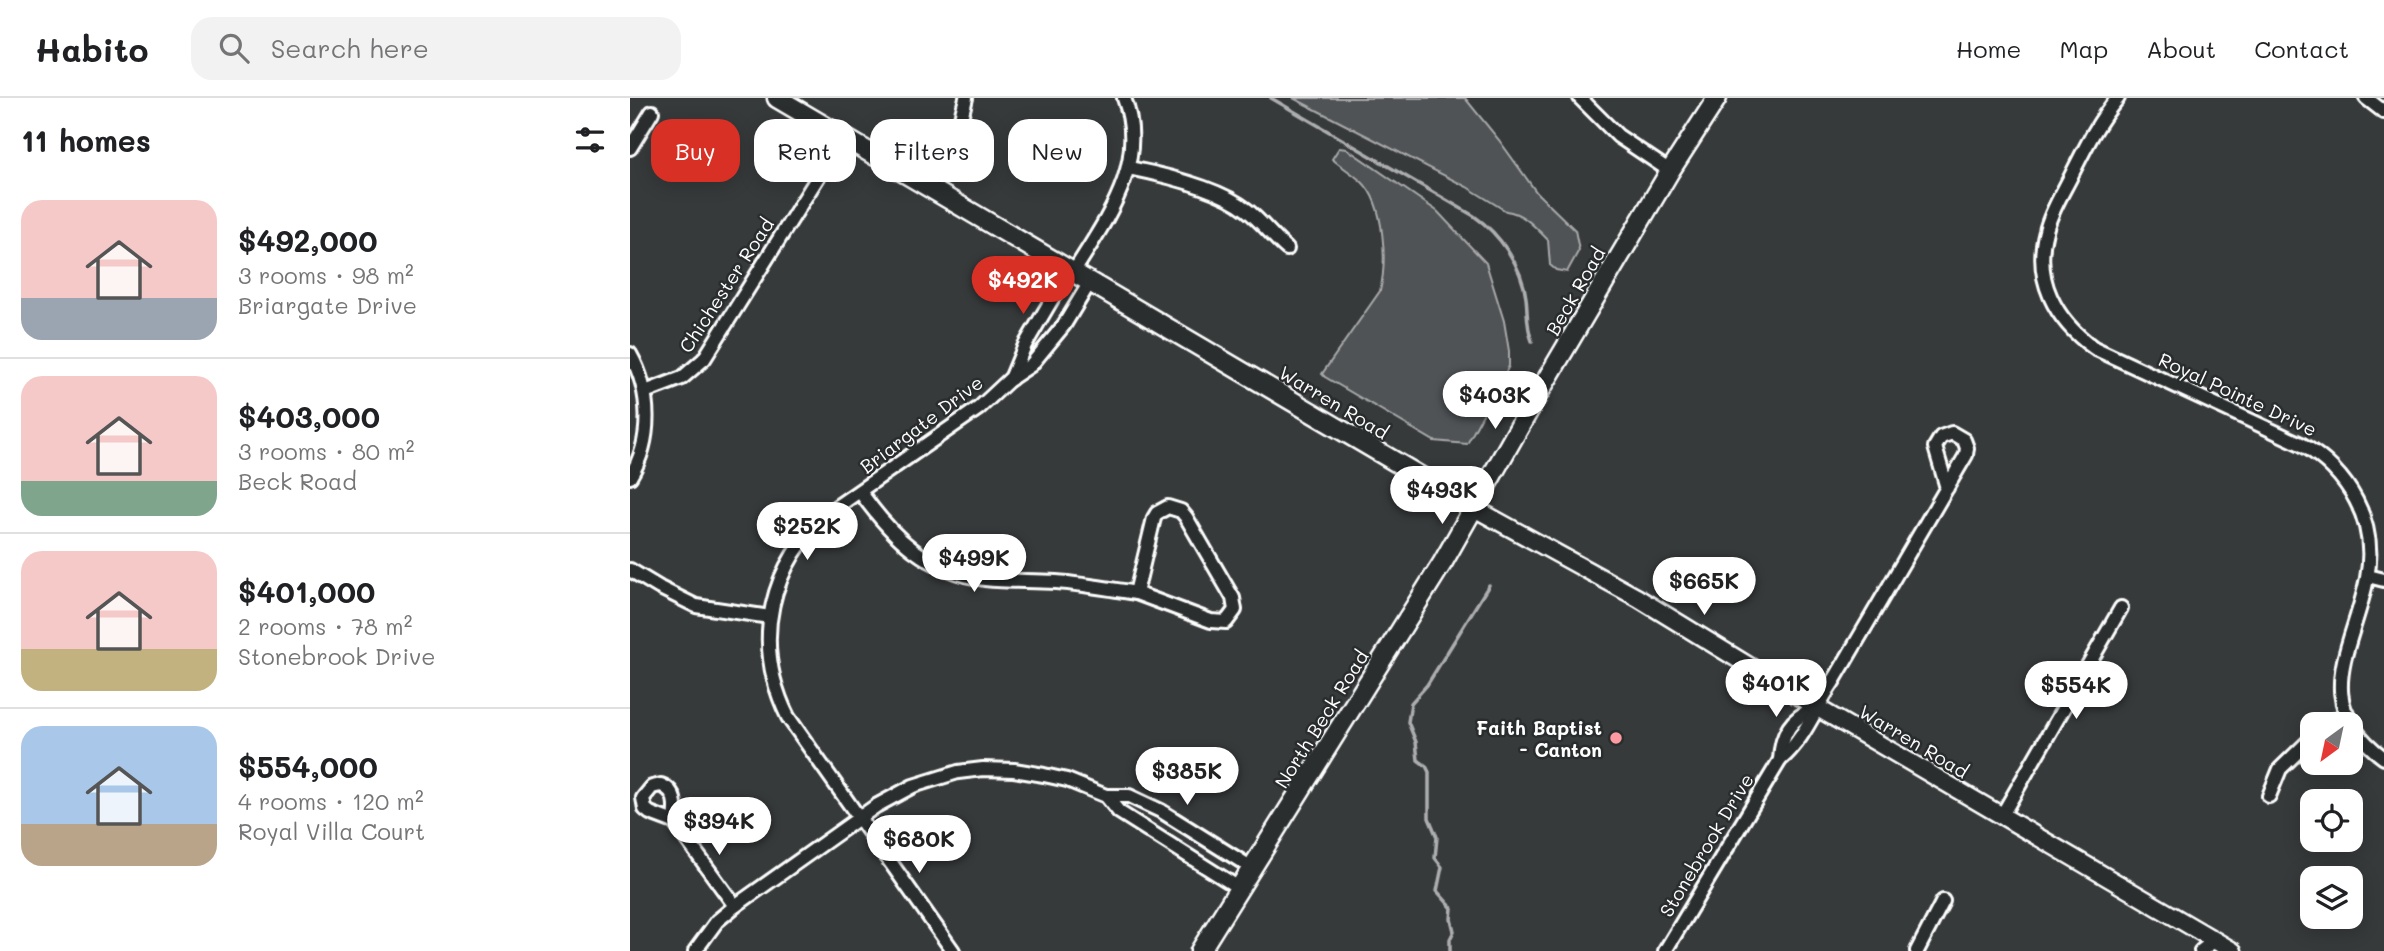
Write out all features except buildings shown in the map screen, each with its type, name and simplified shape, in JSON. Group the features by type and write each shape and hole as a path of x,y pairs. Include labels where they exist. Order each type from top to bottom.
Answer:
{"main road":[{"name":"Warren Road","path":"777,98 813,119"},
{"name":"Beck Road","path":"1474,508 1670,171 1717,98"},
{"name":"Warren Road","path":"856,145 1474,508"},
{"name":"North Beck Road","path":"1200,951 1437,572 1474,508"}],"street":[{"path":"961,118 966,98"},
{"name":"Briargate Drive","path":"1010,379 1025,345 1114,206 1129,168 1132,136 1130,116 1124,98"},
{"path":"1580,98 1618,136 1670,171"},
{"name":"Royal Pointe Drive","path":"2118,98 2095,130 2046,229 2043,268 2048,293 2054,307 2078,337 2094,348 2301,444 2329,462 2350,488 2363,514 2369,544 2368,576 2341,666 2341,691 2347,712"},
{"path":"2366,98 2384,112"},
{"path":"630,148 652,112"},
{"path":"1129,168 1163,175 1228,199 1246,209 1287,249"},
{"name":"Chichester Road","path":"645,392 682,378 704,359 815,182"},
{"name":"Briargate Drive","path":"953,951 795,729 782,704 770,663 770,617 780,578 799,545 827,515 979,408 1010,379 1031,365 1064,325 1090,282"},
{"path":"630,354 641,377 647,410 643,444 630,477"},
{"name":"Stonebrook Drive","path":"1665,951 1780,760 1793,749 1810,723 1816,707 1947,488"},
{"path":"861,493 898,538 921,556 949,569 984,579 1060,582 1136,593 1220,623 1230,619 1235,610 1233,598 1185,517 1175,508 1162,509 1154,518 1136,593"},
{"name":"Warren Road","path":"1474,508 1638,598 2213,946 2233,951"},
{"path":"630,570 696,606 770,617"},
{"path":"2368,576 2384,580"},
{"path":"2001,817 2121,608"},
{"name":"Royal Pointe Drive","path":"2363,740 2384,758"},
{"path":"2269,796 2280,769 2300,750"},
{"path":"695,951 717,921 735,906 859,818 913,786 958,772 983,769 1044,775 1068,780 1106,796 1129,796 1161,811 1252,868"},
{"path":"1106,796 1119,812 1239,888"},
{"path":"674,822 735,906"},
{"path":"1917,951 1943,901"},
{"path":"2201,951 2213,946"}],"shaded area":[{"path":"1293,98 1465,98 1537,193 1575,230 1579,250 1567,272 1556,270 1550,265 1548,240 1524,218"},
{"path":"1339,148 1347,149 1437,211 1486,263 1504,321 1509,366 1467,444 1434,441 1322,374 1380,291 1382,279 1382,234 1376,204 1362,182 1332,159"}],"waterway":[{"path":"1271,98 1484,223 1501,241 1520,274 1532,341"},
{"path":"1450,951 1450,939 1454,931 1452,908 1437,891 1442,867 1435,858 1437,837 1429,818 1429,772 1418,760 1416,742 1408,722 1411,703 1427,685 1489,585"}],"place":[{"name":"Faith Baptist - Canton","path":"1616,738"}]}
